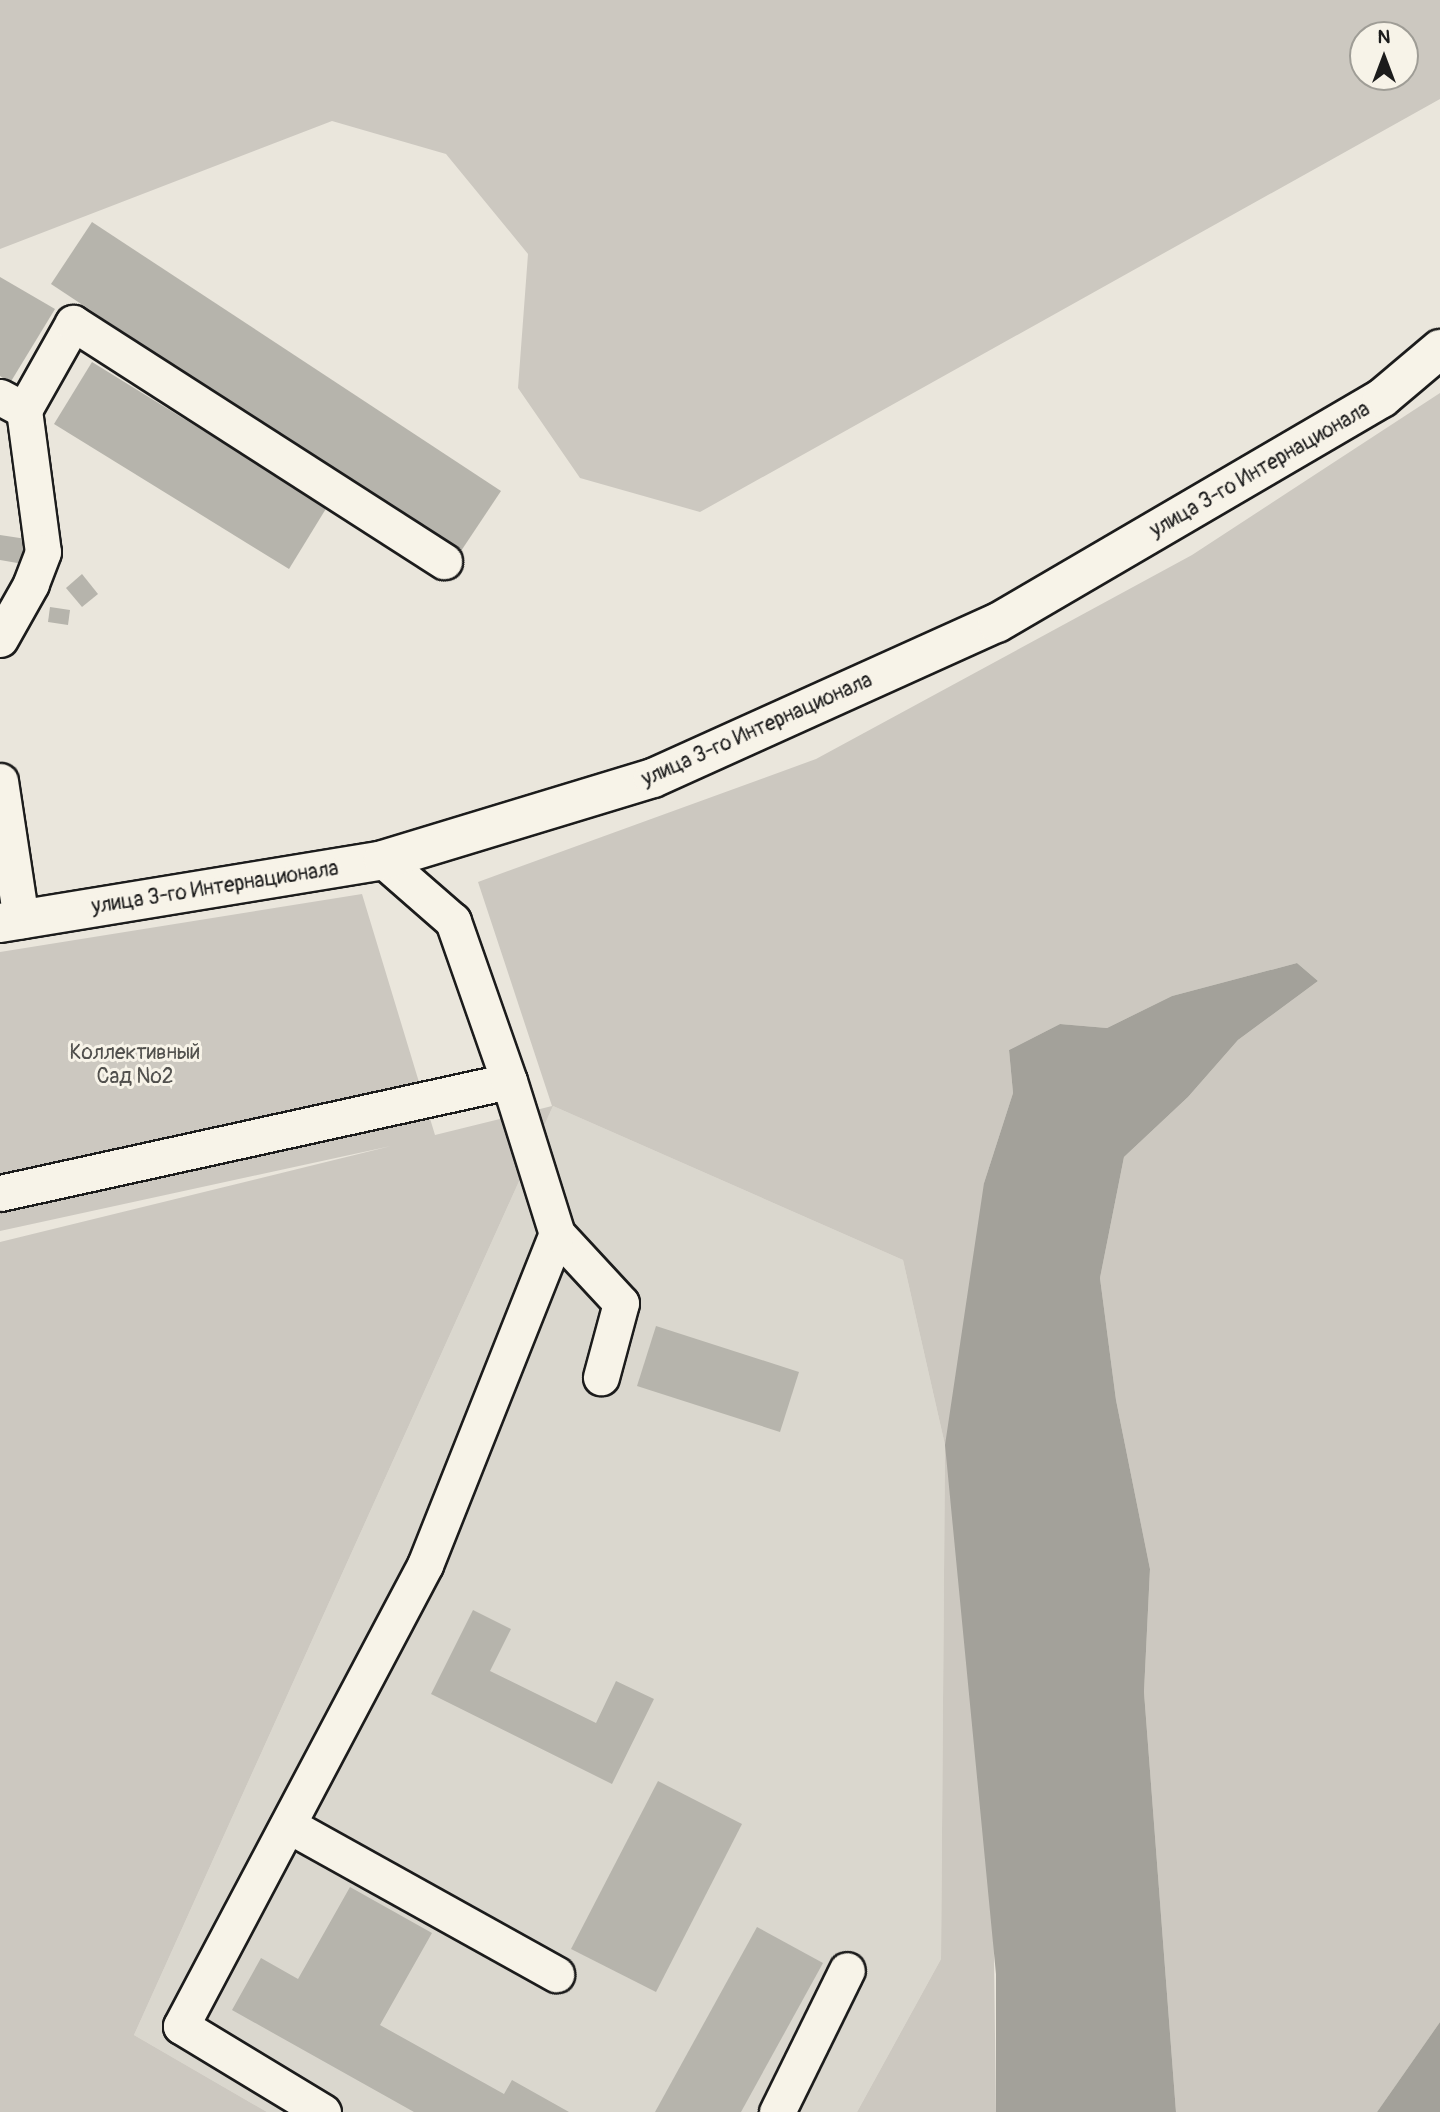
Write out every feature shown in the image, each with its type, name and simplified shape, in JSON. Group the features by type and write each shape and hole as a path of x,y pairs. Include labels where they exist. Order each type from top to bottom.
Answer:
{"main road":[{"name":"улица 3-го Интернационала","path":"10,921 383,860 653,778 997,623 1382,398 1440,349"}],"lane":[{"path":"0,639 31,584 43,552 12,404 73,323 444,561"},
{"path":"0,781 10,921"},
{"path":"383,860 453,921 509,1081 557,1234 621,1303 601,1377"},
{"path":"0,1193 509,1081"},
{"path":"323,2112 181,2026 425,1565 557,1234"},
{"path":"288,1825 556,1974"},
{"path":"776,2112 848,1970"}],"shaded area":[{"path":"1297,963 1318,981 1238,1040 1188,1097 1124,1157 1100,1278 1116,1400 1150,1569 1144,1692 1176,2112 996,2112 996,1974 945,1445 984,1183 1013,1093 1009,1050 1060,1024 1107,1028 1172,996"},
{"path":"553,1106 903,1260 945,1445 941,1959 857,2112 267,2112 134,2035"},
{"path":"1440,2022 1440,2112 1377,2112"}],"green space":[{"path":"0,0 1440,0 1440,99 700,512 580,478 518,388 528,254 446,154 332,121 0,249"},
{"name":"Коллективный Сад №2","path":"1440,393 1440,2022 1377,2112 1176,2112 1144,1692 1150,1569 1116,1400 1100,1278 1124,1157 1188,1097 1238,1040 1318,981 1297,963 1172,996 1107,1028 1060,1024 1009,1050 1013,1093 984,1183 996,2112 857,2112 941,1959 945,1445 903,1260 553,1106 134,2035 267,2112 0,2112 0,1242 391,1146 0,1231 0,952 362,894 435,1135 552,1106 478,882 816,759 1192,555"}],"building":[{"path":"92,222 501,491 459,554 51,284"},
{"path":"0,277 55,309 10,383 0,376"},
{"path":"92,362 327,507 289,569 54,424"},
{"path":"0,535 33,540 29,565 0,560"},
{"path":"82,574 98,594 82,607 66,588"},
{"path":"50,607 70,610 68,625 48,622"},
{"path":"656,1326 799,1372 780,1432 637,1386"},
{"path":"473,1610 511,1629 490,1671 596,1723 616,1681 654,1699 612,1784 431,1694"},
{"path":"658,1781 742,1824 656,1992 571,1949"},
{"path":"350,1887 432,1933 380,2025 504,2094 512,2080 569,2112 414,2112 232,2010 261,1958 298,1979"},
{"path":"757,1927 823,1963 741,2112 655,2112"}]}
